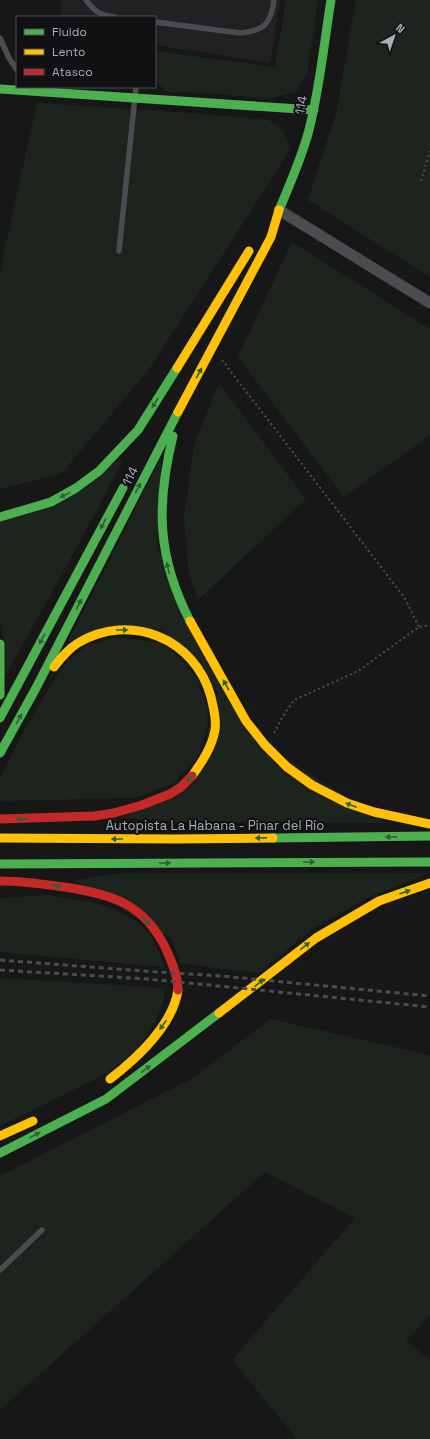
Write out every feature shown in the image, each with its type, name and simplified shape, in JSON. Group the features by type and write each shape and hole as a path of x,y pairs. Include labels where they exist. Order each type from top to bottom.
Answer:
{"main road":[{"name":"114","path":"0,753 36,688 151,463 271,237 279,210 300,161 314,110 331,0"},
{"path":"0,89 26,89 134,99 314,110"},
{"name":"114","path":"262,233 279,210"},
{"path":"0,517 50,503 73,492 94,477 117,454 138,430 251,248 182,376"},
{"path":"182,405 168,452 164,484 162,530 165,553 170,575 186,613 245,719 259,738 279,759 302,778 339,801 364,810 391,817 430,824"},
{"name":"114","path":"0,718 126,481"},
{"path":"0,819 105,816 152,801 178,789 189,780 205,755 215,730 212,698 208,684 197,664 184,650 153,633 128,630 110,630 76,644 66,653 36,688"},
{"path":"0,644 0,695"},
{"path":"44,818 90,826"},
{"path":"113,829 175,839"},
{"name":"Autopista La Habana - Pinar del Río","path":"0,838 175,839 430,836"},
{"path":"0,864 430,862"},
{"path":"17,881 60,864"},
{"path":"0,881 17,881 81,890 115,899 138,912 160,936 173,963 178,990 176,1000 167,1021 146,1049 105,1083"},
{"path":"0,1153 106,1099 244,995 316,938 379,901 430,883"},
{"path":"3,1135 41,1117"}],"street":[{"path":"279,210 430,303"}],"lane":[{"path":"86,0 103,16"},
{"path":"156,22 251,32 268,23 272,13 274,0"},
{"path":"0,38 9,58 16,68"},
{"path":"119,251 136,88"},
{"path":"0,1270 42,1230"}],"path":[{"path":"421,181 430,151"},
{"path":"213,347 404,597 419,627"},
{"path":"267,746 283,716 294,700 358,671 419,627 430,625"}],"shaded area":[{"path":"62,0 280,0 270,63 156,45 156,16 60,16"},
{"path":"286,0 318,0 307,74 296,92 268,99 207,93 167,92 156,81 156,51 275,67"},
{"path":"356,0 430,0 430,277 308,200 337,110"},
{"path":"37,103 191,113 269,120 284,132 290,150 150,368 62,473 0,489 0,272"},
{"path":"292,242 430,329 430,435 344,497 238,357"},
{"path":"219,383 306,499 198,600 189,574 184,518 194,446"},
{"path":"161,457 158,550 249,735 387,823 188,822 121,818 196,781 218,692 161,629 68,642"},
{"path":"124,458 81,540 3,680 5,645 0,624 0,522"},
{"path":"115,637 161,643 180,658 196,678 208,708 207,730 196,759 174,783 136,798 0,801 0,778 23,732 65,663 86,646"},
{"path":"121,873 430,873 369,897 314,928 258,973 180,963 172,939 74,880"},
{"path":"49,895 90,902 116,910 128,916 149,934 165,967 0,952 0,898"},
{"path":"0,978 165,988 163,1004 155,1022 136,1051 104,1075 0,1126"},
{"path":"270,1019 430,1055 430,1315 406,1341 430,1360 430,1439 297,1439 232,1360 355,1218 265,1172 0,1410 0,1176 193,1078"}],"railway":[{"path":"0,960 221,976 430,996"},
{"path":"0,970 148,979 430,1007"}],"traffic: fast":[{"path":"279,210 299,160 313,114 331,0"},
{"path":"0,89 314,110"},
{"path":"0,517 51,502 76,488 99,471 138,430 177,368"},
{"path":"0,753 36,688 178,412"},
{"path":"173,436 167,461 164,485 162,508 163,530 171,575 179,598 190,621"},
{"path":"0,718 123,488"},
{"path":"0,644 0,695"},
{"path":"273,838 430,836"},
{"path":"0,864 430,862"},
{"path":"0,1153 106,1099 219,1013"}],"traffic: slow":[{"path":"178,412 271,237 279,210"},
{"path":"177,368 249,251"},
{"path":"190,621 246,721 265,745 287,767 312,785 347,803 374,812 430,824"},
{"path":"54,667 74,645 98,634 118,630 139,631 158,636 176,646 191,659 203,676 211,697 215,717 215,730 212,742 203,760 192,776"},
{"path":"0,838 273,838"},
{"path":"219,1013 316,938 379,901 430,883"},
{"path":"110,1079 131,1062 152,1040 169,1016 175,1003 178,990"},
{"path":"0,1136 33,1121"}],"traffic: jam":[{"path":"0,819 94,816 114,813 142,805 170,794 181,787 192,776"},
{"path":"0,881 32,883 81,890 97,893 124,903 136,911 157,933 166,949 176,974 178,990"}]}
